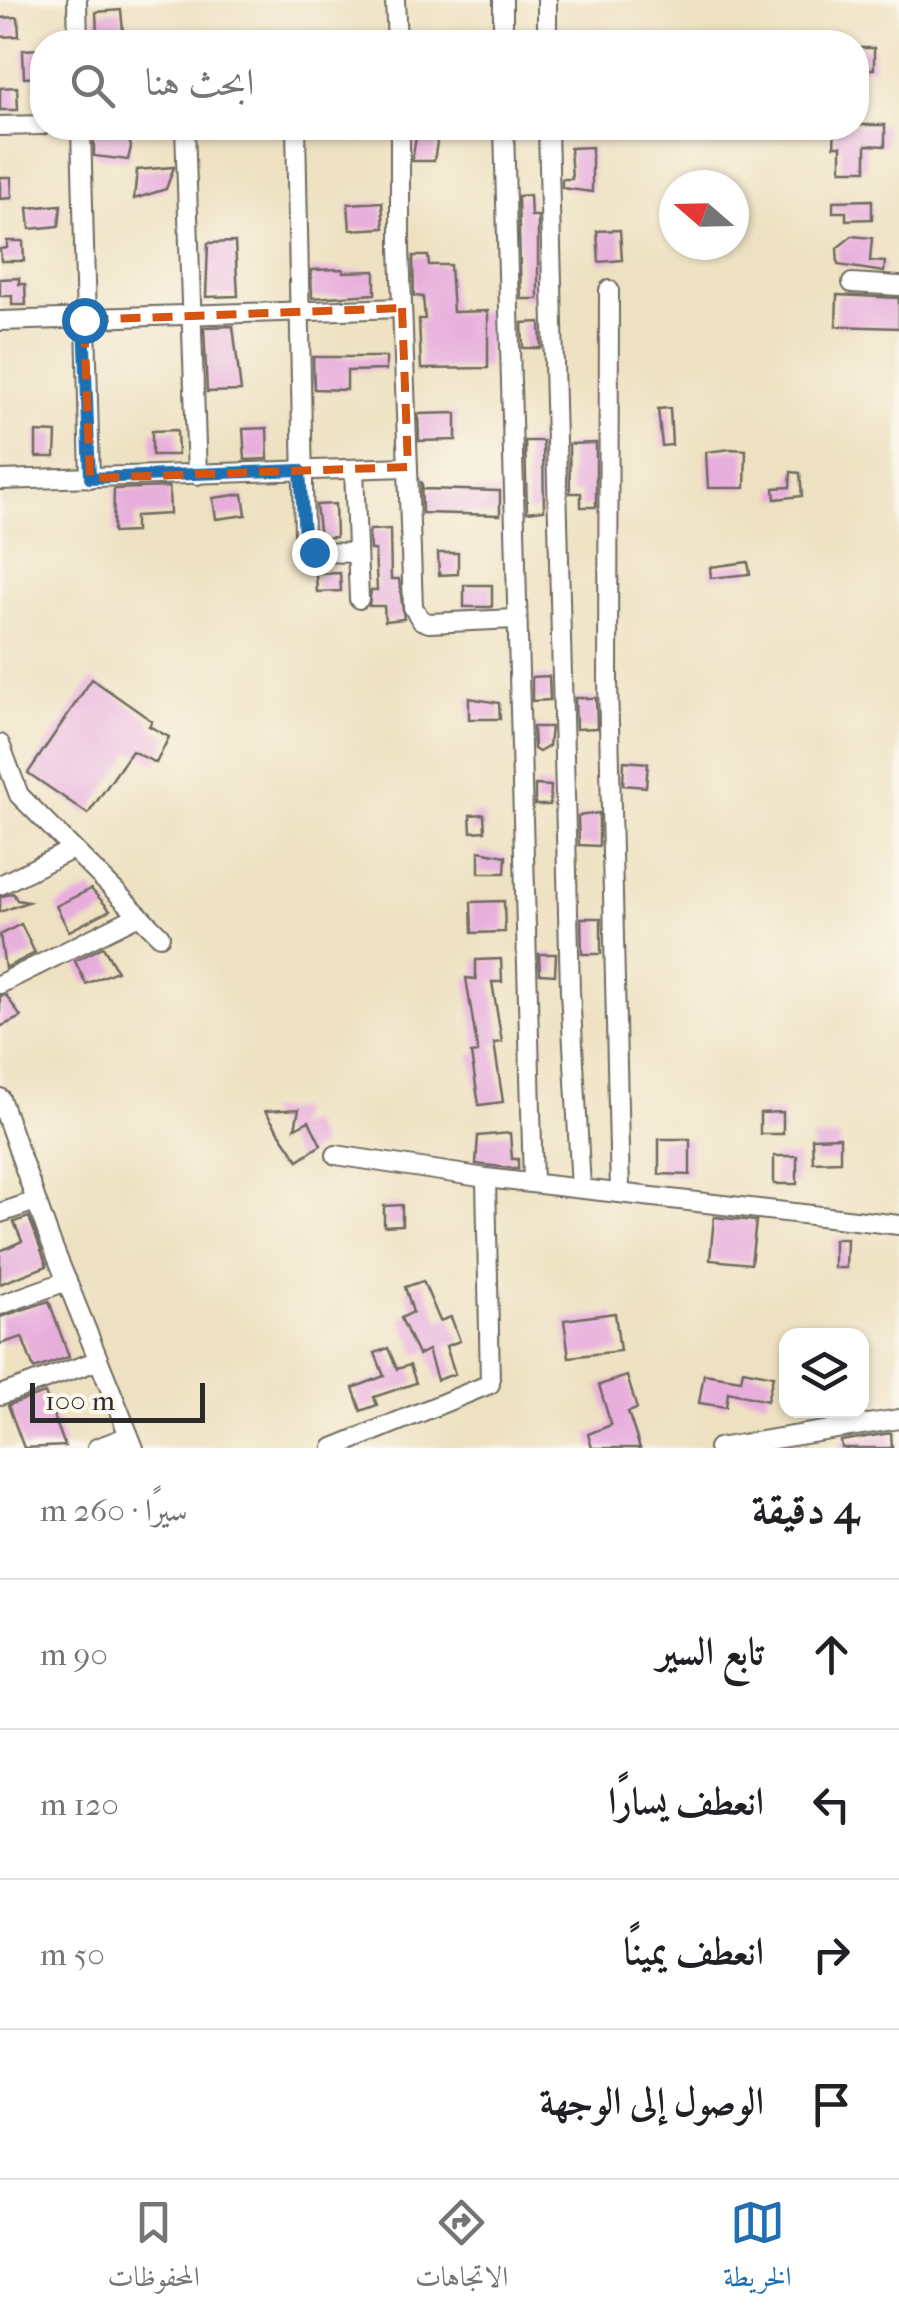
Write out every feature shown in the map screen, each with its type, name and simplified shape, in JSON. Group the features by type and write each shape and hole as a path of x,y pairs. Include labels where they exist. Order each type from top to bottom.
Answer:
{"street":[{"path":"77,0 78,30"},
{"path":"396,0 397,30"},
{"path":"503,0 503,30"},
{"path":"547,0 547,30"},
{"path":"0,126 30,125"},
{"path":"81,140 90,478"},
{"path":"186,140 197,474"},
{"path":"296,140 300,470 308,547 314,552 357,553"},
{"path":"400,140 402,308 416,615 428,623 515,619"},
{"path":"504,140 533,1183"},
{"path":"548,140 569,952 580,1188"},
{"path":"852,283 899,286"},
{"path":"610,290 608,682 620,1193"},
{"path":"0,321 402,308"},
{"path":"0,480 408,467"},
{"path":"354,469 359,599"},
{"path":"0,744 18,795 160,936"},
{"path":"0,804 18,795"},
{"path":"0,885 73,849"},
{"path":"0,984 139,914"},
{"path":"0,1098 3,1120 132,1442 97,1448"},
{"path":"336,1155 486,1178 899,1225"},
{"path":"333,1448 490,1384 486,1178"},
{"path":"0,1214 36,1201"},
{"path":"0,1305 67,1282"},
{"path":"0,1395 98,1361"},
{"path":"718,1448 899,1419"}],"highlighted area":[{"path":"402,308 408,467 90,478 84,320"}],"building":[{"path":"121,10 123,30 97,30 96,12"},
{"path":"18,17 19,36 0,37 0,18"},
{"path":"869,48 874,48 874,69 869,69"},
{"path":"23,50 30,50 30,78 24,78"},
{"path":"17,87 18,110 0,110 0,88"},
{"path":"869,125 885,125 885,146 866,145 866,170 841,170 841,146 834,146 834,140 869,140"},
{"path":"94,140 129,140 128,160 94,156"},
{"path":"416,140 437,140 434,161 412,161"},
{"path":"592,147 592,192 562,188 562,179 572,179 570,148"},
{"path":"174,167 166,189 134,199 137,170"},
{"path":"0,177 11,177 12,198 0,199"},
{"path":"530,195 531,216 538,216 538,299 521,299 518,196"},
{"path":"872,200 872,219 846,220 846,212 833,212 833,201"},
{"path":"382,202 384,228 350,230 348,204"},
{"path":"61,205 59,226 30,229 28,208"},
{"path":"620,230 622,260 599,262 597,231"},
{"path":"852,236 872,238 870,261 885,262 884,272 838,265 837,248"},
{"path":"7,241 23,241 24,261 1,261 0,249 7,248"},
{"path":"235,242 238,296 206,297 208,243"},
{"path":"413,256 428,256 429,265 450,265 453,312 488,311 488,368 421,369 419,319 425,319 423,297 414,296"},
{"path":"311,270 375,271 375,294 312,298"},
{"path":"19,278 19,284 25,284 26,305 12,305 12,296 0,296 0,279"},
{"path":"837,295 899,298 899,328 836,326"},
{"path":"540,322 541,348 523,348 522,323"},
{"path":"233,326 241,391 207,392 204,327"},
{"path":"313,357 386,357 386,370 347,371 347,390 314,389"},
{"path":"670,408 672,445 662,446 658,409"},
{"path":"456,413 456,440 419,441 418,414"},
{"path":"267,428 268,459 245,460 243,429"},
{"path":"177,430 178,455 152,455 152,431"},
{"path":"36,432 56,433 55,457 36,457"},
{"path":"525,441 543,441 544,510 527,512"},
{"path":"596,443 596,507 581,507 581,493 570,493 569,444"},
{"path":"746,450 745,488 708,488 706,452"},
{"path":"791,472 800,473 802,496 775,499 774,488 790,487"},
{"path":"421,481 423,489 500,491 500,515 422,513"},
{"path":"169,487 170,514 135,516 135,532 113,533 114,489"},
{"path":"243,494 246,515 216,519 213,498"},
{"path":"335,504 336,537 320,538 316,505"},
{"path":"390,529 391,579 399,579 404,619 385,621 384,606 369,606 371,590 377,590 375,550 370,550 369,534 370,530"},
{"path":"438,553 458,553 458,574 439,575"},
{"path":"748,562 750,574 711,578 710,567"},
{"path":"340,573 341,591 317,592 316,574"},
{"path":"464,585 492,585 492,607 464,607"},
{"path":"549,676 550,700 532,701 532,677"},
{"path":"92,679 152,721 149,726 169,737 156,763 132,751 88,814 28,773"},
{"path":"469,698 499,703 500,719 469,719"},
{"path":"575,698 596,698 597,728 576,729"},
{"path":"533,727 551,727 549,746 539,752 534,749"},
{"path":"624,761 648,763 646,787 623,785"},
{"path":"535,785 551,786 550,805 535,805"},
{"path":"599,813 599,846 579,845 578,816"},
{"path":"484,814 485,831 471,832 470,815"},
{"path":"479,851 506,856 505,873 479,873"},
{"path":"91,889 110,910 69,931 56,906"},
{"path":"13,893 17,900 28,902 0,912 0,897"},
{"path":"504,901 505,932 472,933 471,902"},
{"path":"581,918 601,918 601,954 582,954"},
{"path":"21,924 35,953 5,968 0,935"},
{"path":"103,947 117,971 86,984 75,961"},
{"path":"539,954 556,954 555,975 540,974"},
{"path":"501,959 502,982 492,982 502,1042 494,1043 503,1102 479,1105 471,1054 478,1053 466,978 476,979 476,960"},
{"path":"6,995 21,1017 0,1027 0,996"},
{"path":"299,1109 295,1128 309,1121 321,1145 298,1160 265,1111"},
{"path":"783,1112 783,1134 760,1134 760,1113"},
{"path":"510,1133 512,1159 518,1159 518,1169 476,1164 478,1136"},
{"path":"840,1137 840,1161 813,1162 812,1138"},
{"path":"659,1139 690,1139 690,1175 659,1174"},
{"path":"774,1156 797,1156 797,1184 774,1184"},
{"path":"402,1205 402,1225 384,1226 384,1206"},
{"path":"29,1217 47,1266 0,1284 0,1251 22,1241 14,1222"},
{"path":"714,1217 756,1221 751,1264 710,1260"},
{"path":"834,1239 847,1239 846,1268 834,1268"},
{"path":"423,1281 440,1321 451,1317 460,1341 446,1346 455,1374 437,1380 428,1350 418,1355 401,1318 413,1312 405,1287"},
{"path":"49,1301 69,1357 34,1369 22,1337 0,1344 0,1317"},
{"path":"615,1313 620,1351 569,1357 564,1320"},
{"path":"388,1348 397,1369 410,1365 416,1383 374,1397 377,1405 361,1411 353,1388 384,1376 375,1353"},
{"path":"743,1370 773,1376 767,1401 728,1392 726,1407 699,1403 704,1374 741,1380"},
{"path":"627,1376 637,1409 628,1412 640,1448 592,1448 588,1434 611,1425 599,1385"},
{"path":"45,1393 65,1446 24,1448 8,1405"},
{"path":"891,1433 892,1448 842,1448 841,1441"}],"route":[{"path":"84,320 90,478 300,470 304,536 314,552"}]}
